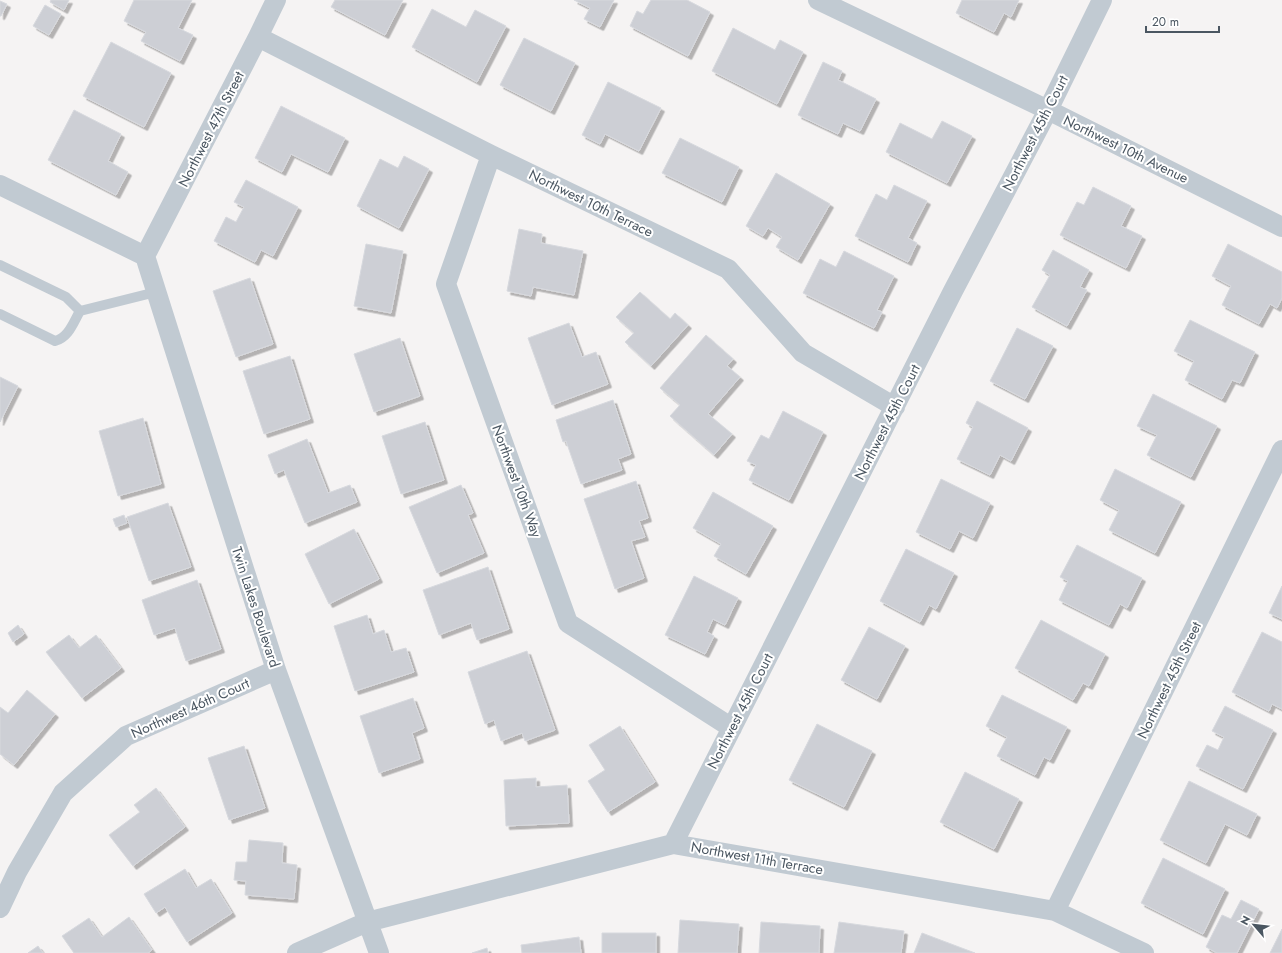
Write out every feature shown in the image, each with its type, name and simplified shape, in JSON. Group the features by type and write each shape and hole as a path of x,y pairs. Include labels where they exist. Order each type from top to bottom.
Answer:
{"street":[{"name":"Northwest 47th Street","path":"145,256 276,0"},
{"name":"Northwest 10th Avenue","path":"818,0 1048,110 1282,227"},
{"name":"Northwest 45th Court","path":"673,844 957,284 1048,110 1102,0"},
{"name":"Northwest 10th Terrace","path":"258,37 490,155 728,269 803,353 895,407"},
{"name":"Northwest 10th Way","path":"490,155 446,284 568,623 732,728"},
{"path":"0,186 145,256"},
{"name":"Twin Lakes Boulevard","path":"145,256 276,670 379,953"},
{"name":"Northwest 45th Street","path":"1055,911 1282,450"},
{"name":"Northwest 46th Court","path":"0,908 17,872 63,793 126,736 276,670"},
{"name":"Northwest 11th Terrace","path":"297,953 367,922 673,844 1055,911 1144,953"}],"lane":[{"path":"0,266 66,297 80,311"},
{"path":"0,314 55,341 62,339 67,334 80,311 156,292"}],"building":[{"path":"51,0 69,0 64,10 50,2"},
{"path":"134,0 192,0 178,28 193,35 180,61 141,41 146,32 124,21"},
{"path":"335,0 403,0 385,35 331,7"},
{"path":"574,0 614,0 600,27 584,19 590,8"},
{"path":"651,0 687,0 710,12 688,56 630,26 637,11 643,14"},
{"path":"962,0 1019,0 1011,17 1004,13 994,32 956,13"},
{"path":"0,1 7,4 1,16 0,16"},
{"path":"45,5 61,14 49,35 33,26"},
{"path":"432,9 466,27 475,10 506,26 477,82 412,47"},
{"path":"733,28 775,50 780,40 803,52 777,104 712,71"},
{"path":"524,38 575,63 551,111 500,85"},
{"path":"111,42 171,73 144,127 83,96"},
{"path":"823,62 842,71 838,80 876,99 860,131 843,123 838,134 798,115"},
{"path":"608,82 661,108 639,151 605,134 600,144 582,135"},
{"path":"281,106 345,138 328,172 291,154 282,172 255,158"},
{"path":"74,110 121,134 108,161 128,172 116,195 48,160"},
{"path":"942,121 972,136 947,183 886,152 900,123 932,139"},
{"path":"680,138 739,167 722,202 662,173"},
{"path":"404,156 429,169 399,228 357,206 380,159 398,168"},
{"path":"776,173 830,204 798,260 776,247 782,237 768,228 763,236 746,226"},
{"path":"246,180 298,207 273,256 261,250 255,262 214,241 226,217 236,222 244,207 234,202"},
{"path":"894,185 927,201 908,238 917,243 908,262 855,236 876,194 887,200"},
{"path":"1093,187 1131,206 1121,226 1142,236 1126,268 1060,235 1077,202 1084,205"},
{"path":"519,229 542,234 541,243 583,251 574,295 533,287 531,296 507,291"},
{"path":"366,244 403,251 391,313 354,306"},
{"path":"1228,244 1282,272 1282,298 1277,308 1270,304 1259,324 1222,305 1231,286 1212,276"},
{"path":"1053,250 1089,270 1080,287 1087,290 1067,326 1032,307 1050,275 1042,270"},
{"path":"844,251 894,276 877,310 882,312 874,328 803,293 820,259 836,267"},
{"path":"250,278 273,344 236,357 213,291"},
{"path":"640,292 670,319 675,313 688,325 651,366 625,342 634,333 616,317"},
{"path":"1190,320 1255,352 1240,383 1232,380 1222,399 1185,380 1194,361 1174,351"},
{"path":"569,323 582,357 596,352 608,384 552,405 528,338"},
{"path":"1017,328 1053,346 1025,399 990,381"},
{"path":"706,335 733,359 727,366 740,377 708,414 732,434 714,455 670,416 680,405 660,388"},
{"path":"400,338 420,396 374,412 354,354"},
{"path":"290,356 310,419 264,434 243,371"},
{"path":"0,377 18,386 0,422"},
{"path":"1153,394 1217,426 1191,477 1147,455 1157,435 1137,426"},
{"path":"613,400 631,454 618,459 622,470 581,484 566,441 563,442 556,420"},
{"path":"977,401 1028,428 1011,461 1000,455 990,475 957,459 973,427 966,423"},
{"path":"783,411 823,432 789,500 749,480 756,465 747,461 761,435 769,439"},
{"path":"143,418 161,484 118,496 99,431"},
{"path":"425,422 444,480 401,494 382,436"},
{"path":"307,439 328,493 350,485 357,502 305,523 284,470 275,474 268,455"},
{"path":"1115,469 1181,502 1155,553 1109,530 1119,510 1100,500"},
{"path":"941,479 990,503 973,538 959,531 950,549 916,532"},
{"path":"636,481 648,518 639,521 645,537 631,541 644,578 615,589 584,499"},
{"path":"461,485 473,513 468,515 484,553 437,573 409,507"},
{"path":"713,492 773,526 746,574 714,556 721,544 693,528"},
{"path":"168,503 191,567 149,581 127,517"},
{"path":"124,515 127,523 116,527 113,519"},
{"path":"354,529 379,579 329,604 305,554"},
{"path":"1077,545 1142,578 1127,608 1120,604 1109,625 1059,600 1068,581 1060,577"},
{"path":"906,549 954,573 936,609 929,605 920,622 880,601"},
{"path":"488,567 509,629 477,640 471,623 439,635 423,590"},
{"path":"694,576 738,598 725,625 713,619 707,632 714,636 705,654 665,635"},
{"path":"197,580 221,649 186,661 175,628 154,635 142,600"},
{"path":"1282,586 1282,619 1269,613"},
{"path":"367,615 373,634 384,630 391,652 406,648 414,672 355,691 334,626"},
{"path":"1041,620 1105,654 1089,686 1083,683 1073,700 1015,668"},
{"path":"18,625 24,634 13,642 8,633"},
{"path":"869,627 905,646 877,699 841,680"},
{"path":"1262,632 1282,642 1282,709 1272,704 1269,711 1232,692"},
{"path":"69,635 79,648 96,635 121,668 82,698 46,652"},
{"path":"527,651 555,730 525,741 522,733 501,741 494,720 485,724 468,672"},
{"path":"27,690 55,714 14,765 0,754 0,707 8,713"},
{"path":"1002,695 1067,727 1050,760 1044,757 1035,775 997,756 1007,737 986,726"},
{"path":"413,698 424,728 412,733 420,759 379,773 360,716"},
{"path":"1225,706 1273,730 1243,789 1196,766 1207,745 1218,750 1224,737 1212,731"},
{"path":"817,724 872,751 844,807 789,780"},
{"path":"620,726 655,782 608,812 588,781 605,770 589,745"},
{"path":"244,746 265,808 229,820 208,758"},
{"path":"965,772 1019,799 994,849 940,822"},
{"path":"536,778 536,787 567,785 569,823 506,826 504,780"},
{"path":"1189,781 1257,814 1247,835 1225,824 1206,863 1160,840"},
{"path":"156,788 185,827 133,866 109,835 140,812 134,805"},
{"path":"249,840 283,843 282,863 297,865 294,899 245,895 246,881 234,880 236,862 247,862"},
{"path":"1163,858 1225,889 1203,934 1141,903"},
{"path":"185,869 196,888 211,879 232,913 187,942 165,907 156,913 144,894"},
{"path":"1241,900 1259,909 1237,953 1217,953 1206,947 1222,915 1231,919"},
{"path":"129,917 152,950 148,953 74,953 62,936 89,918 102,937"},
{"path":"680,920 739,924 737,953 678,953"},
{"path":"761,922 820,926 819,953 759,953"},
{"path":"839,922 904,931 901,953 834,953"},
{"path":"1282,929 1282,953 1270,953"},
{"path":"602,933 656,933 656,953 602,953"},
{"path":"922,933 975,953 914,953"},
{"path":"579,937 581,953 522,953 521,945"},
{"path":"38,946 43,953 28,953"},
{"path":"487,948 488,953 472,953"}]}
